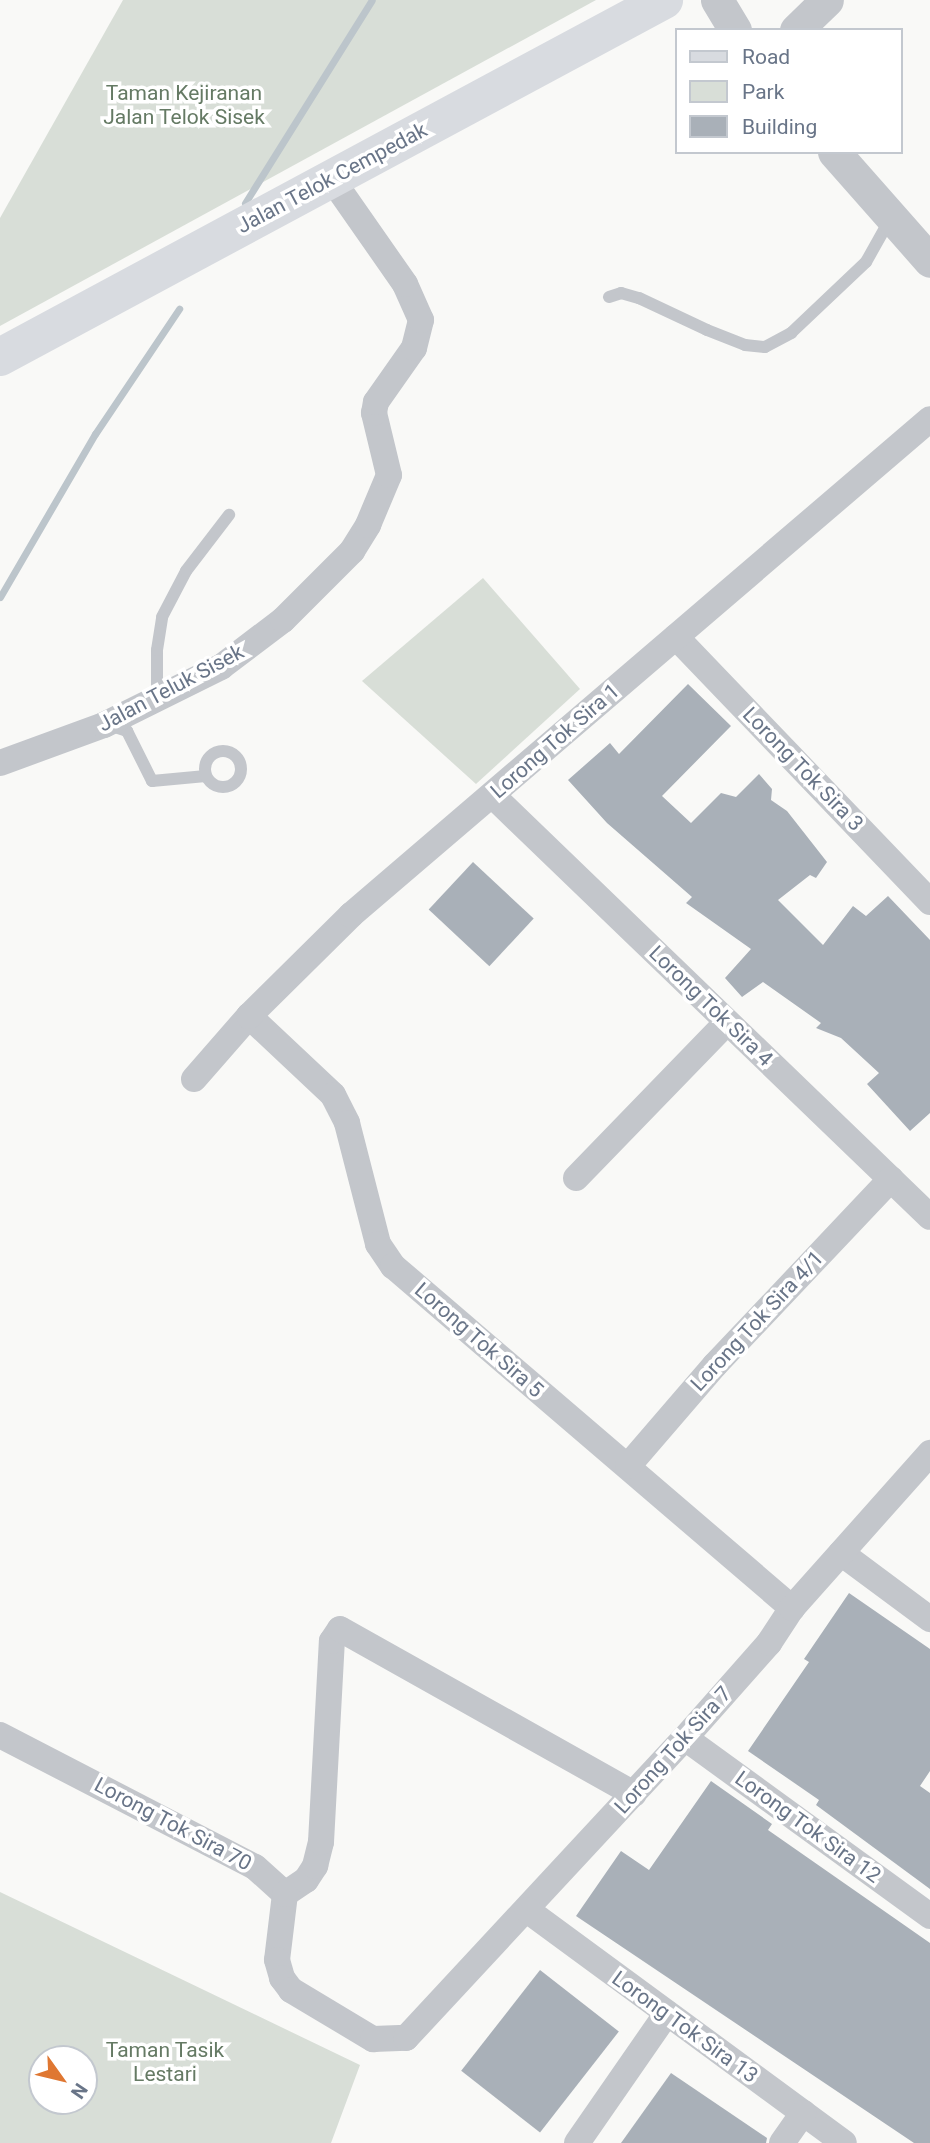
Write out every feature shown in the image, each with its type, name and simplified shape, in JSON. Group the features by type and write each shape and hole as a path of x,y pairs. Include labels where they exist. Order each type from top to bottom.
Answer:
{"main road":[{"name":"Jalan Telok Cempedak","path":"0,357 664,0"}],"street":[{"path":"717,0 734,28"},
{"path":"798,28 827,0"},
{"path":"836,154 930,261"},
{"name":"Jalan Teluk Sisek","path":"0,763 104,725 220,667 252,645 283,620 352,551 382,498 388,475 374,413 376,402 414,348 421,320 405,284 331,178"},
{"name":"Lorong Tok Sira 1","path":"194,1079 249,1016 351,915 930,419"},
{"name":"Lorong Tok Sira 3","path":"676,637 930,902"},
{"name":"Lorong Tok Sira 4","path":"492,794 930,1217"},
{"name":"Lorong Tok Sira 5","path":"249,1016 333,1095 347,1123 379,1244 393,1266 792,1608"},
{"path":"576,1178 727,1022"},
{"name":"Lorong Tok Sira 4/1","path":"628,1466 715,1365 891,1179"},
{"name":"Lorong Tok Sira 7","path":"285,1894 278,1961 282,1978 291,1990 373,2039 406,2038 685,1738 769,1643 792,1608 930,1453"},
{"path":"841,1553 930,1619"},
{"path":"285,1894 306,1880 316,1866 321,1842 332,1641 340,1629 634,1794"},
{"name":"Lorong Tok Sira 70","path":"0,1735 236,1855 285,1894"},
{"name":"Lorong Tok Sira 12","path":"685,1738 930,1916"},
{"name":"Lorong Tok Sira 13","path":"527,1910 844,2143"},
{"path":"577,2143 667,2013"},
{"path":"782,2143 803,2113"}],"lane":[{"path":"609,297 621,293 639,298 745,345 765,347 791,333 866,262 891,218"},
{"path":"157,699 157,650 162,617 186,571 229,516"},
{"path":"104,725 127,731 152,781 206,776"}],"green space":[{"name":"Taman Kejiranan Jalan Telok Sisek","path":"123,0 596,0 0,326 0,218"},
{"path":"483,578 580,689 476,784 362,681"},
{"name":"Taman Tasik Lestari","path":"0,1892 360,2065 331,2143 0,2143"}],"building":[{"path":"688,684 731,726 662,796 691,823 721,793 736,797 759,774 772,789 771,800 787,811 827,862 816,878 810,875 778,900 823,945 853,906 866,916 888,896 930,940 930,1113 910,1131 867,1084 879,1073 841,1038 816,1028 821,1023 763,982 742,997 725,978 751,949 686,903 692,897 607,823 568,780 610,743 619,754"},
{"path":"473,862 534,919 489,966 429,910"},
{"path":"849,1593 930,1649 930,1771 920,1786 930,1793 930,1889 816,1805 819,1800 748,1751 809,1662 804,1659"},
{"path":"711,1781 772,1824 768,1830 930,1943 930,2143 914,2143 576,1916 621,1851 649,1870"},
{"path":"540,1970 619,2032 540,2132 461,2071"},
{"path":"671,2073 767,2138 766,2143 621,2143"}],"waterway":[{"path":"245,203 372,0"},
{"path":"0,597 95,434 179,309"}]}
